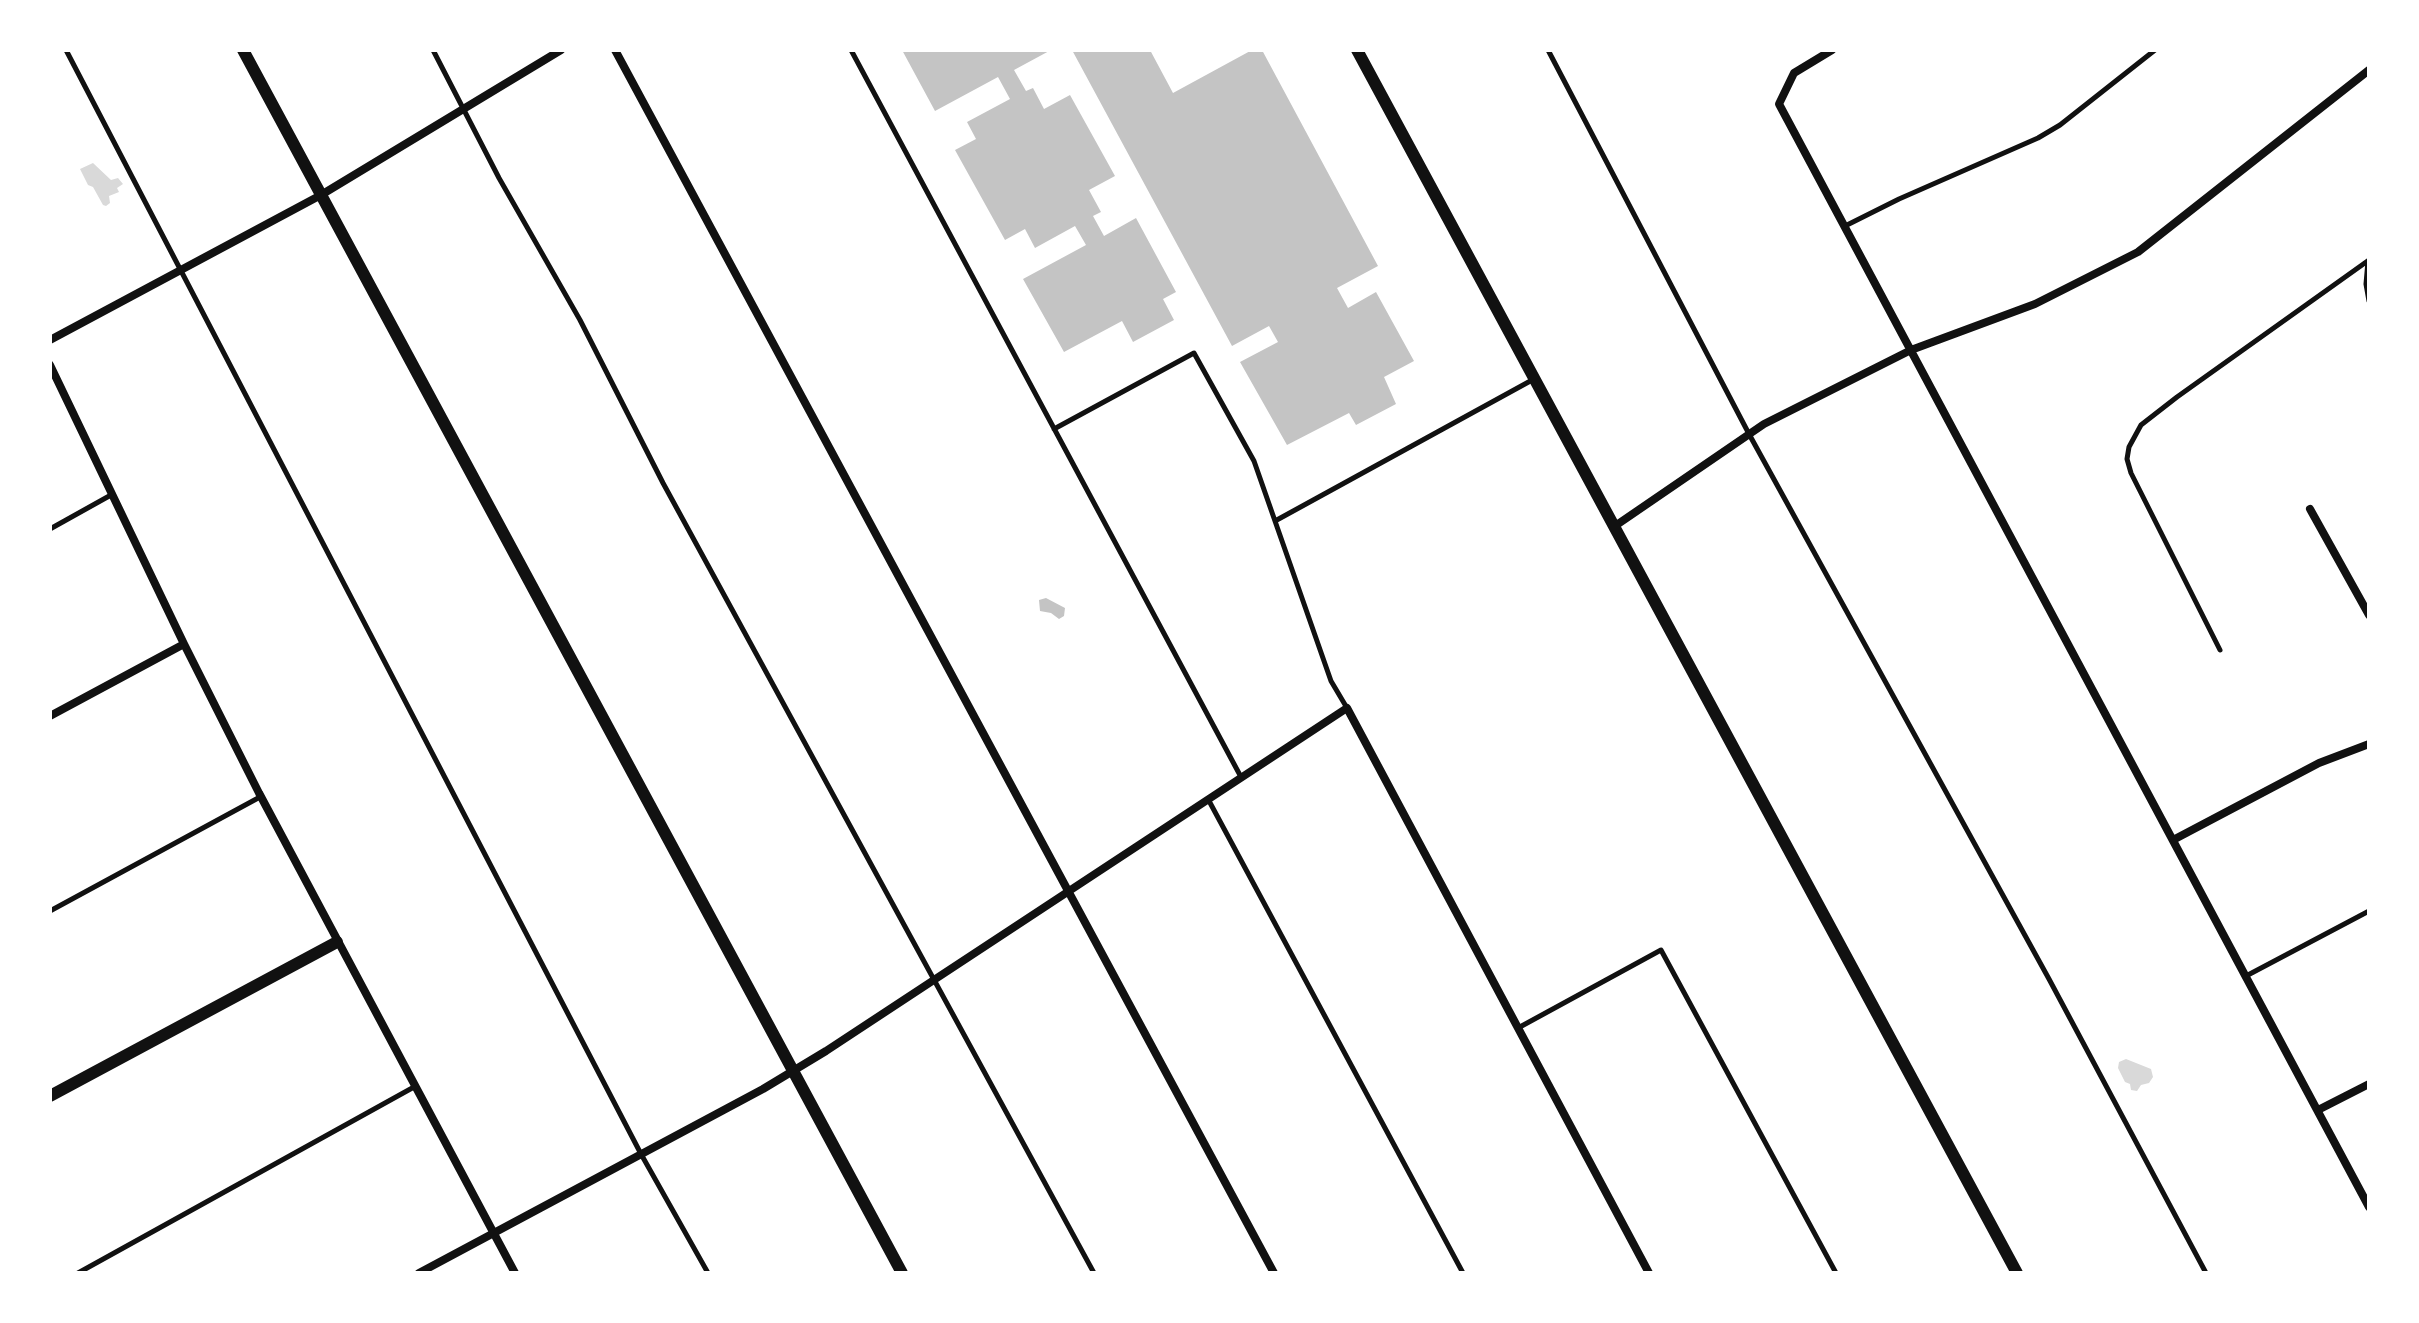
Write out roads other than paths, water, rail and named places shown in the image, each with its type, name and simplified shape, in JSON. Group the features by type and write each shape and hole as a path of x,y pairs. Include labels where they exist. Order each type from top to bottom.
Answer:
{"street":[{"path":"243,50 902,1273"},
{"path":"50,340 321,195 561,50"},
{"path":"615,50 1274,1273"},
{"path":"1357,50 2017,1273"},
{"path":"1832,50 1794,73 1779,104 2369,1207"},
{"path":"1615,526 1749,434 1911,350 2035,304 2138,252 2369,70"},
{"path":"50,365 261,797 515,1273"},
{"path":"2310,509 2369,615"},
{"path":"50,716 184,644"},
{"path":"419,1273 826,1051 1347,708 1649,1273"},
{"path":"2173,840 2319,763 2369,744"},
{"path":"50,1096 337,942"},
{"path":"2318,1110 2369,1084"}],"lane":[{"path":"66,50 641,1154 708,1273"},
{"path":"433,50 499,178 580,320 663,483 1094,1273"},
{"path":"851,50 1241,777"},
{"path":"1548,50 1749,434 2206,1273"},
{"path":"1844,226 2038,138 2060,125 2155,50"},
{"path":"2368,260 2366,284 2369,301"},
{"path":"2220,650 2131,473 2127,459 2129,447 2141,425 2368,260"},
{"path":"1054,429 1194,353 1254,461 1331,681 1347,708"},
{"path":"1275,521 1535,379"},
{"path":"50,529 111,495"},
{"path":"50,911 261,797"},
{"path":"1208,799 1463,1273"},
{"path":"2246,977 2369,911"},
{"path":"1518,1028 1661,950 1836,1273"},
{"path":"78,1273 414,1087"}]}
